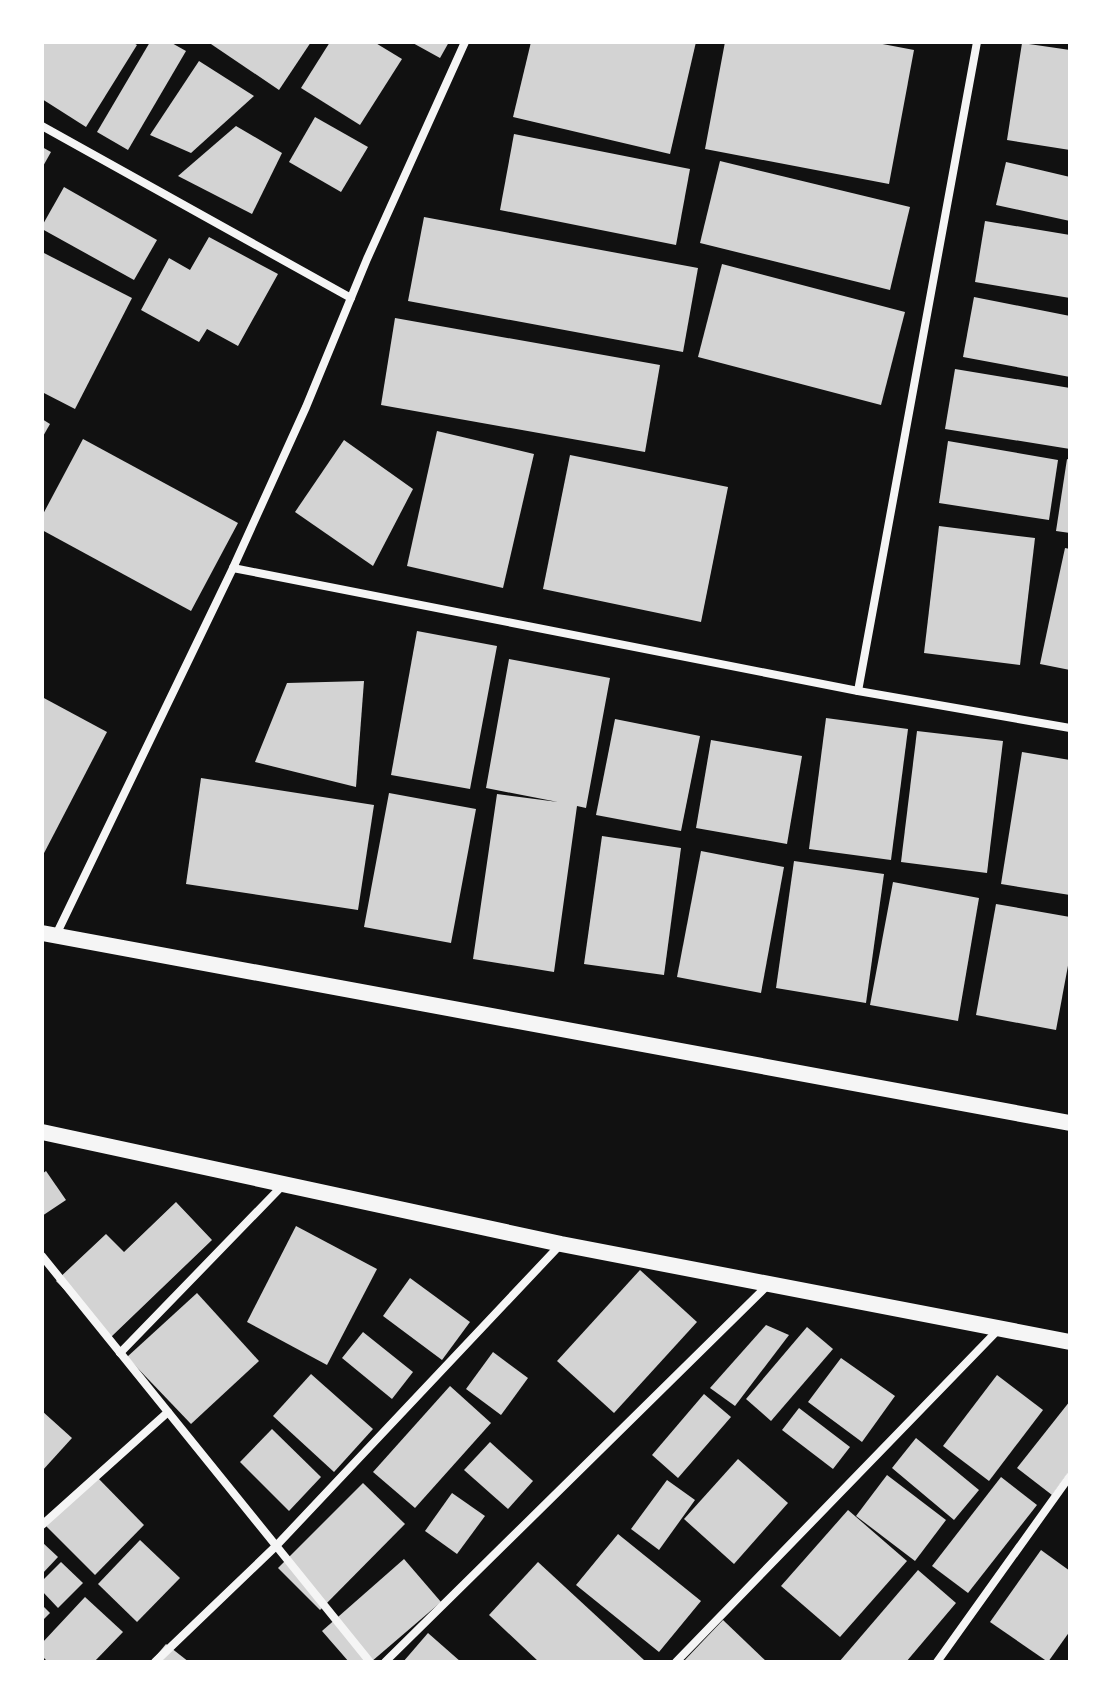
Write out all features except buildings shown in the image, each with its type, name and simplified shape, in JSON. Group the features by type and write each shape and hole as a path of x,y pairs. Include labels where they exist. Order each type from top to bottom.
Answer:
{"main road":[{"path":"49,934 1070,1123"},
{"path":"42,1132 561,1244 1070,1342"}],"street":[{"path":"49,934 233,568 465,42"},
{"path":"858,691 977,42"},
{"path":"42,126 351,298"},
{"path":"233,568 858,691 1070,728"},
{"path":"120,1353 285,1184"},
{"path":"155,1662 276,1546 561,1244"},
{"path":"42,1256 370,1662"},
{"path":"385,1662 769,1284"},
{"path":"676,1662 1000,1328"},
{"path":"42,1525 168,1412"},
{"path":"937,1662 1070,1476"}]}
